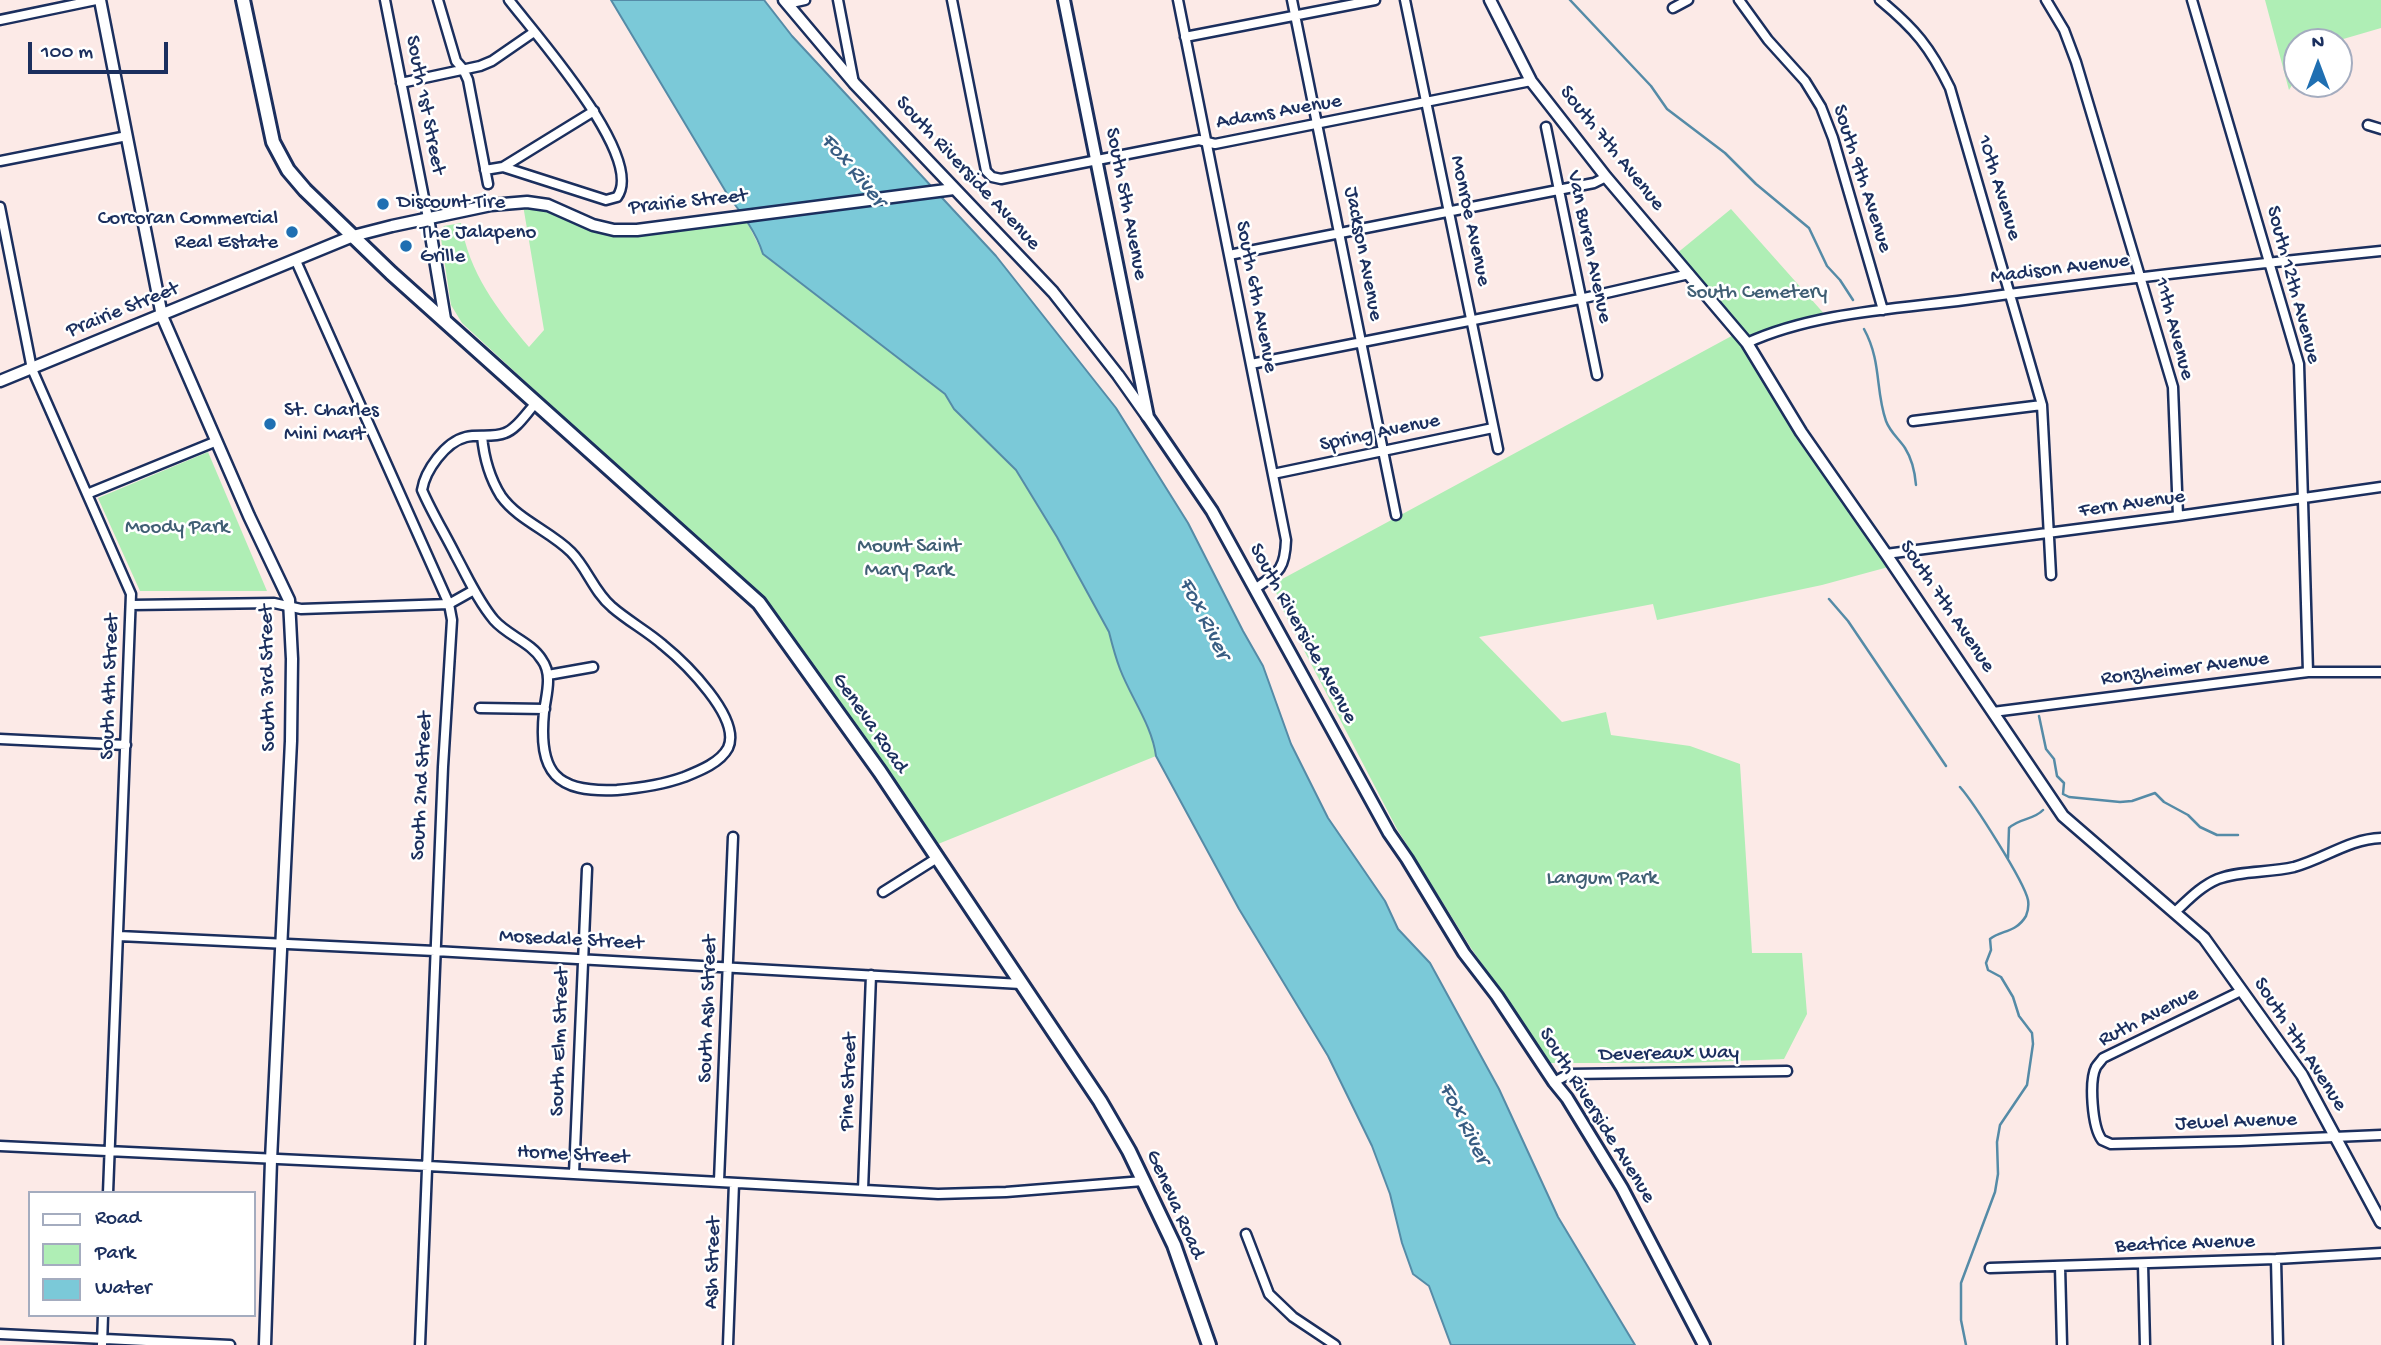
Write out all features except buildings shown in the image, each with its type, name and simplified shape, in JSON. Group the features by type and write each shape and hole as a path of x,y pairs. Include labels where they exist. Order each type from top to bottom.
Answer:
{"main road":[{"path":"243,0 272,142 280,159 305,190 353,236"},
{"name":"South 5th Avenue","path":"1064,0 1148,417"},
{"name":"Geneva Road","path":"353,236 759,603 880,772 1100,1101 1125,1143 1174,1245 1209,1345"},
{"name":"South Riverside Avenue","path":"1148,417 1212,512 1389,833 1464,953 1567,1098 1622,1188 1704,1345"}],"street":[{"path":"0,20 98,0"},
{"name":"South 3rd Street","path":"98,0 162,316 249,516 289,600 292,659 291,741 280,944 265,1345"},
{"name":"South 1st Street","path":"385,0 428,218"},
{"path":"438,0 456,61 468,80 488,184"},
{"path":"503,167 594,197 612,200 622,190 623,175 615,148 594,111 509,0"},
{"path":"785,2 805,0"},
{"path":"838,0 854,83"},
{"name":"Adams Avenue","path":"952,0 986,171 992,177 1001,179 1199,140 1214,144 1531,81"},
{"name":"South 6th Avenue","path":"1178,0 1286,540 1285,558 1279,573 1256,588"},
{"name":"Jackson Avenue","path":"1292,0 1396,515"},
{"path":"1185,37 1375,0"},
{"name":"Monroe Avenue","path":"1405,0 1498,449"},
{"name":"South 7th Avenue","path":"1490,0 1531,81 1606,177 1747,343 1801,432 2063,816 2204,938 2302,1075 2381,1222"},
{"path":"1673,8 1688,0"},
{"name":"South 9th Avenue","path":"1739,0 1768,40 1805,81 1821,107 1833,138 1883,310"},
{"name":"10th Avenue","path":"1880,0 1919,35 1935,58 1950,88 2011,293 2042,405 2051,575"},
{"name":"11th Avenue","path":"2046,0 2064,30 2076,62 2173,387 2178,516"},
{"name":"South 12th Avenue","path":"2192,0 2300,364 2308,672"},
{"name":"South Riverside Avenue","path":"785,2 854,83 1052,292 1148,417"},
{"path":"401,83 492,61 534,32"},
{"path":"485,170 503,167 594,111"},
{"path":"2368,125 2381,129"},
{"name":"Van Buren Avenue","path":"1546,127 1597,375"},
{"path":"0,161 127,136"},
{"path":"1229,255 1594,183 1606,177"},
{"name":"Prairie Street","path":"0,382 353,236 428,218 501,204 527,202 548,205 593,225 614,230 637,230 954,189"},
{"name":"South 4th Street","path":"0,206 32,369 131,594 108,1191"},
{"path":"428,218 445,319"},
{"name":"Madison Avenue","path":"1747,343 1795,325 1883,310 2141,277 2381,251"},
{"name":"South 2nd Street","path":"296,261 449,604 452,620 435,951 420,1345"},
{"path":"1251,364 1580,299 1689,274"},
{"path":"482,436 485,464 510,507 573,554 608,604 689,668 708,692 728,726 729,742 723,755 714,762 671,782 640,788 579,789 560,780 548,764 544,748 544,709 548,675 544,662 536,651 504,631 484,608 422,490 430,468 455,442 466,437 508,432 536,402"},
{"path":"1913,421 2042,405"},
{"name":"Spring Avenue","path":"1273,474 1493,428"},
{"path":"87,494 217,441"},
{"name":"Fern Avenue","path":"1886,554 2381,487"},
{"path":"131,605 274,603 301,609 449,604 474,590"},
{"path":"548,675 593,667"},
{"name":"Ronzheimer Avenue","path":"1993,712 2308,672 2381,672"},
{"path":"480,708 544,709"},
{"path":"0,739 126,745"},
{"name":"South Ash Street","path":"719,1181 733,837"},
{"path":"2175,912 2197,892 2217,880 2237,874 2296,867 2347,845 2368,838 2381,838"},
{"path":"883,892 937,858"},
{"name":"South Elm Street","path":"573,1174 587,869"},
{"name":"Mosedale Street","path":"119,936 1021,984"},
{"name":"Pine Street","path":"863,1189 871,975"},
{"name":"Ruth Avenue","path":"2097,1133 2093,1081 2095,1068 2104,1058 2241,992"},
{"name":"Devereaux Way","path":"1554,1082 1569,1074 1787,1071"},
{"name":"Jewel Avenue","path":"2097,1133 2102,1140 2111,1144 2381,1135"},
{"name":"Horne Street","path":"0,1146 965,1194 1143,1181"},
{"name":"Ash Street","path":"728,1345 734,1182"},
{"path":"1246,1234 1269,1294 1293,1317 1335,1345"},
{"name":"Beatrice Avenue","path":"1990,1268 2381,1253"},
{"path":"2276,1259 2278,1345"},
{"path":"2143,1264 2145,1345"},
{"path":"2060,1266 2062,1345"},
{"path":"102,1342 103,1317"},
{"path":"0,1334 102,1342 230,1345"}],"green space":[{"path":"2265,0 2381,0 2381,28 2353,36 2353,28 2283,28 2283,68"},
{"name":"Mount Saint Mary Park","path":"523,205 548,210 590,228 746,220 763,254 945,394 954,409 1016,470 1057,537 1109,632 1120,669 1146,722 1156,756 938,844 771,608 462,323 451,305 440,232 444,226 461,223 470,258 486,290 506,319 529,347 544,330"},
{"name":"South Cemetery","path":"1731,209 1827,317 1795,322 1747,340 1676,254"},
{"name":"Langum Park","path":"1739,332 1892,566 1822,585 1657,620 1653,604 1479,637 1562,722 1606,712 1611,735 1690,746 1740,764 1752,953 1802,953 1807,1014 1784,1059 1684,1063 1550,1063 1471,948 1397,829 1282,608 1273,584"},
{"name":"Moody Park","path":"208,452 267,591 140,591 98,498"}],"water":[{"name":"Fox River","path":"611,0 764,0 792,36 996,256 1116,408 1188,523 1263,666 1291,744 1328,818 1385,901 1398,929 1430,963 1499,1089 1558,1217 1635,1345 1451,1345 1429,1286 1413,1274 1390,1194 1372,1146 1328,1056 1239,909 1156,756 1146,722 1120,669 1109,632 1057,537 1016,470 954,409 945,394 763,254 753,231 729,197"}],"waterway":[{"path":"1570,0 1651,86 1667,109 1725,153 1756,184 1809,228 1827,266 1853,300"},
{"path":"1864,329 1876,364 1886,421 1907,452 1913,466 1916,485"},
{"path":"1829,599 1848,621 1946,766"},
{"path":"2039,716 2046,749 2054,759 2057,776 2064,783 2063,794 2069,797 2120,802 2155,793 2164,802 2188,815 2200,827 2217,835 2238,835"},
{"path":"1960,787 1998,842 2028,900 2026,916 2022,922 1990,939 1991,950 1986,963 1988,970 2001,977 2013,997 2019,1016 2032,1033 2033,1044 2027,1085 2000,1125 1995,1192 1961,1283 1961,1320 1966,1345"},
{"path":"2008,858 2009,828 2043,810"}],"place":[{"name":"Discount Tire","path":"383,204"},
{"name":"Corcoran Commercial Real Estate","path":"292,232"},
{"name":"The Jalapeno Grille","path":"406,246"},
{"name":"St. Charles Mini Mart","path":"270,424"}]}
